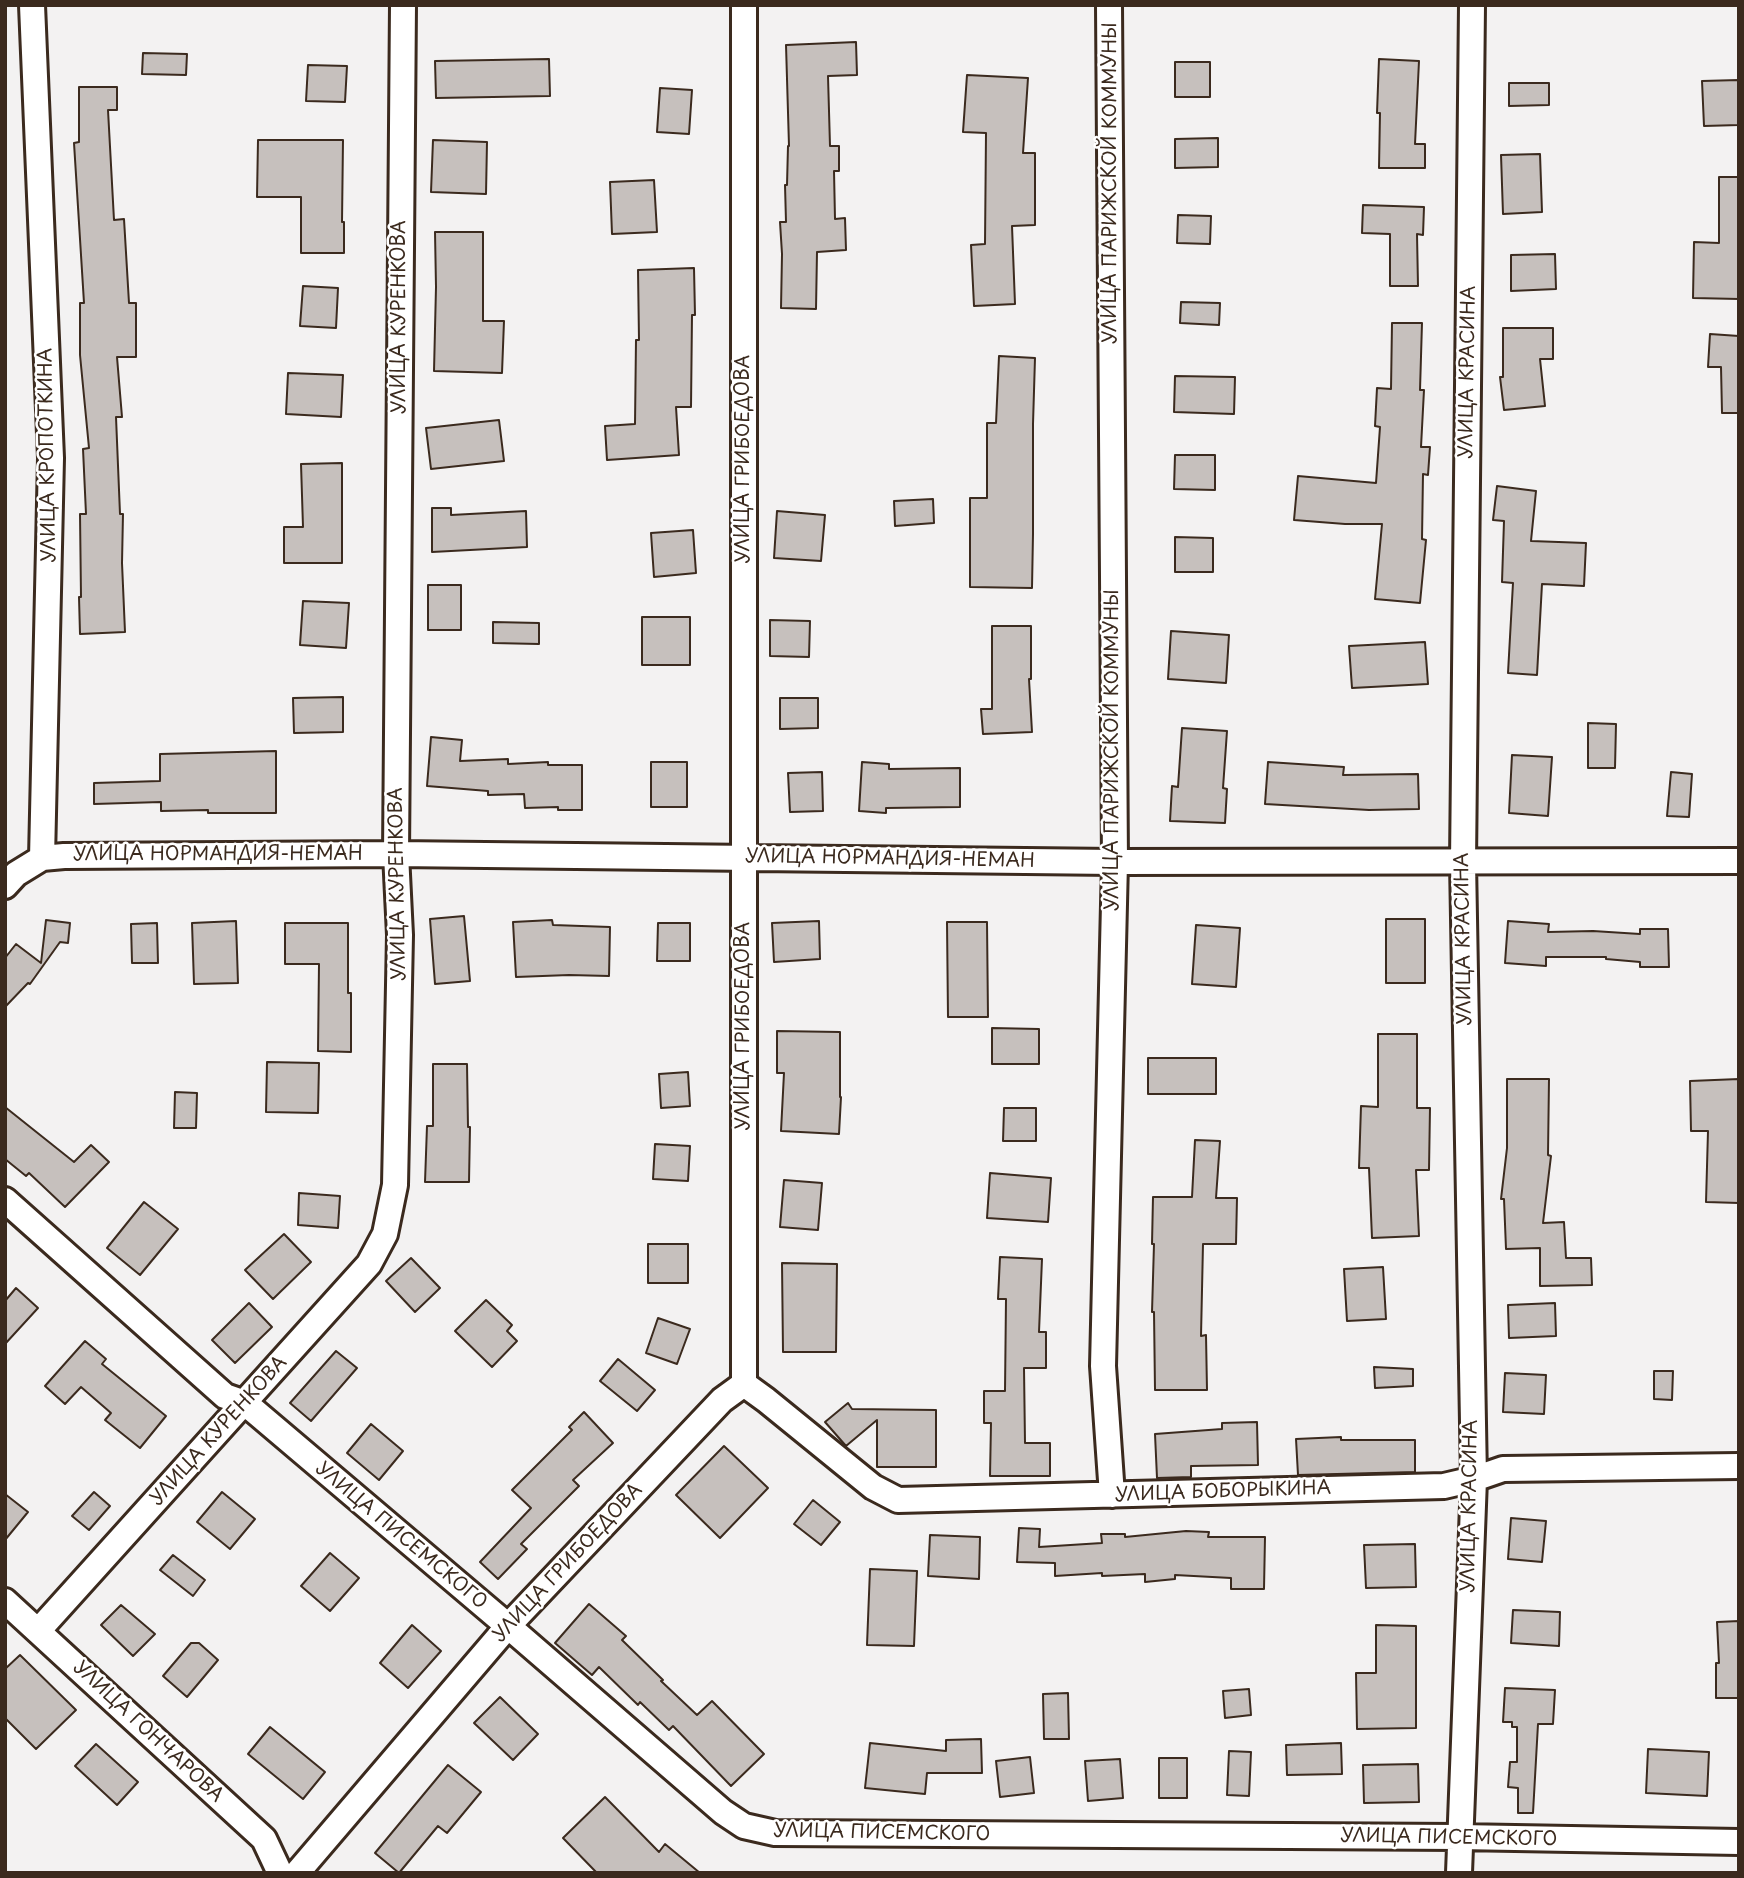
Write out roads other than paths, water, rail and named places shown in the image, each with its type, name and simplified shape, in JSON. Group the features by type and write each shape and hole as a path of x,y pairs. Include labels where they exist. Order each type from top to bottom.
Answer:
{"street":[{"name":"УЛИЦА КРОПОТКИНА","path":"32,5 51,458 42,858"},
{"name":"УЛИЦА КУРЕНКОВА","path":"38,1631 369,1264 385,1234 395,1185 400,935 396,853 403,5"},
{"name":"УЛИЦА ГРИБОЕДОВА","path":"298,1873 508,1626 722,1400 744,1384 744,5"},
{"name":"УЛИЦА ПАРИЖСКОЙ КОММУНЫ","path":"1109,5 1115,862 1103,1366 1112,1495"},
{"name":"УЛИЦА КРАСИНА","path":"1459,1873 1474,1479 1463,862 1472,5"},
{"name":"УЛИЦА НОРМАНДИЯ-НЕМАН","path":"42,858 396,853 1115,862 1739,861"},
{"path":"9,873 42,858"},
{"name":"УЛИЦА ПИСЕМСКОГО","path":"5,1199 225,1396 245,1403 723,1812 744,1826 775,1833 1459,1837 1739,1842"},
{"name":"УЛИЦА БОБОРЫКИНА","path":"744,1384 873,1487 898,1500 1444,1486 1503,1469 1739,1466"},
{"name":"УЛИЦА ГОНЧАРОВА","path":"5,1601 264,1839 280,1873"}]}
